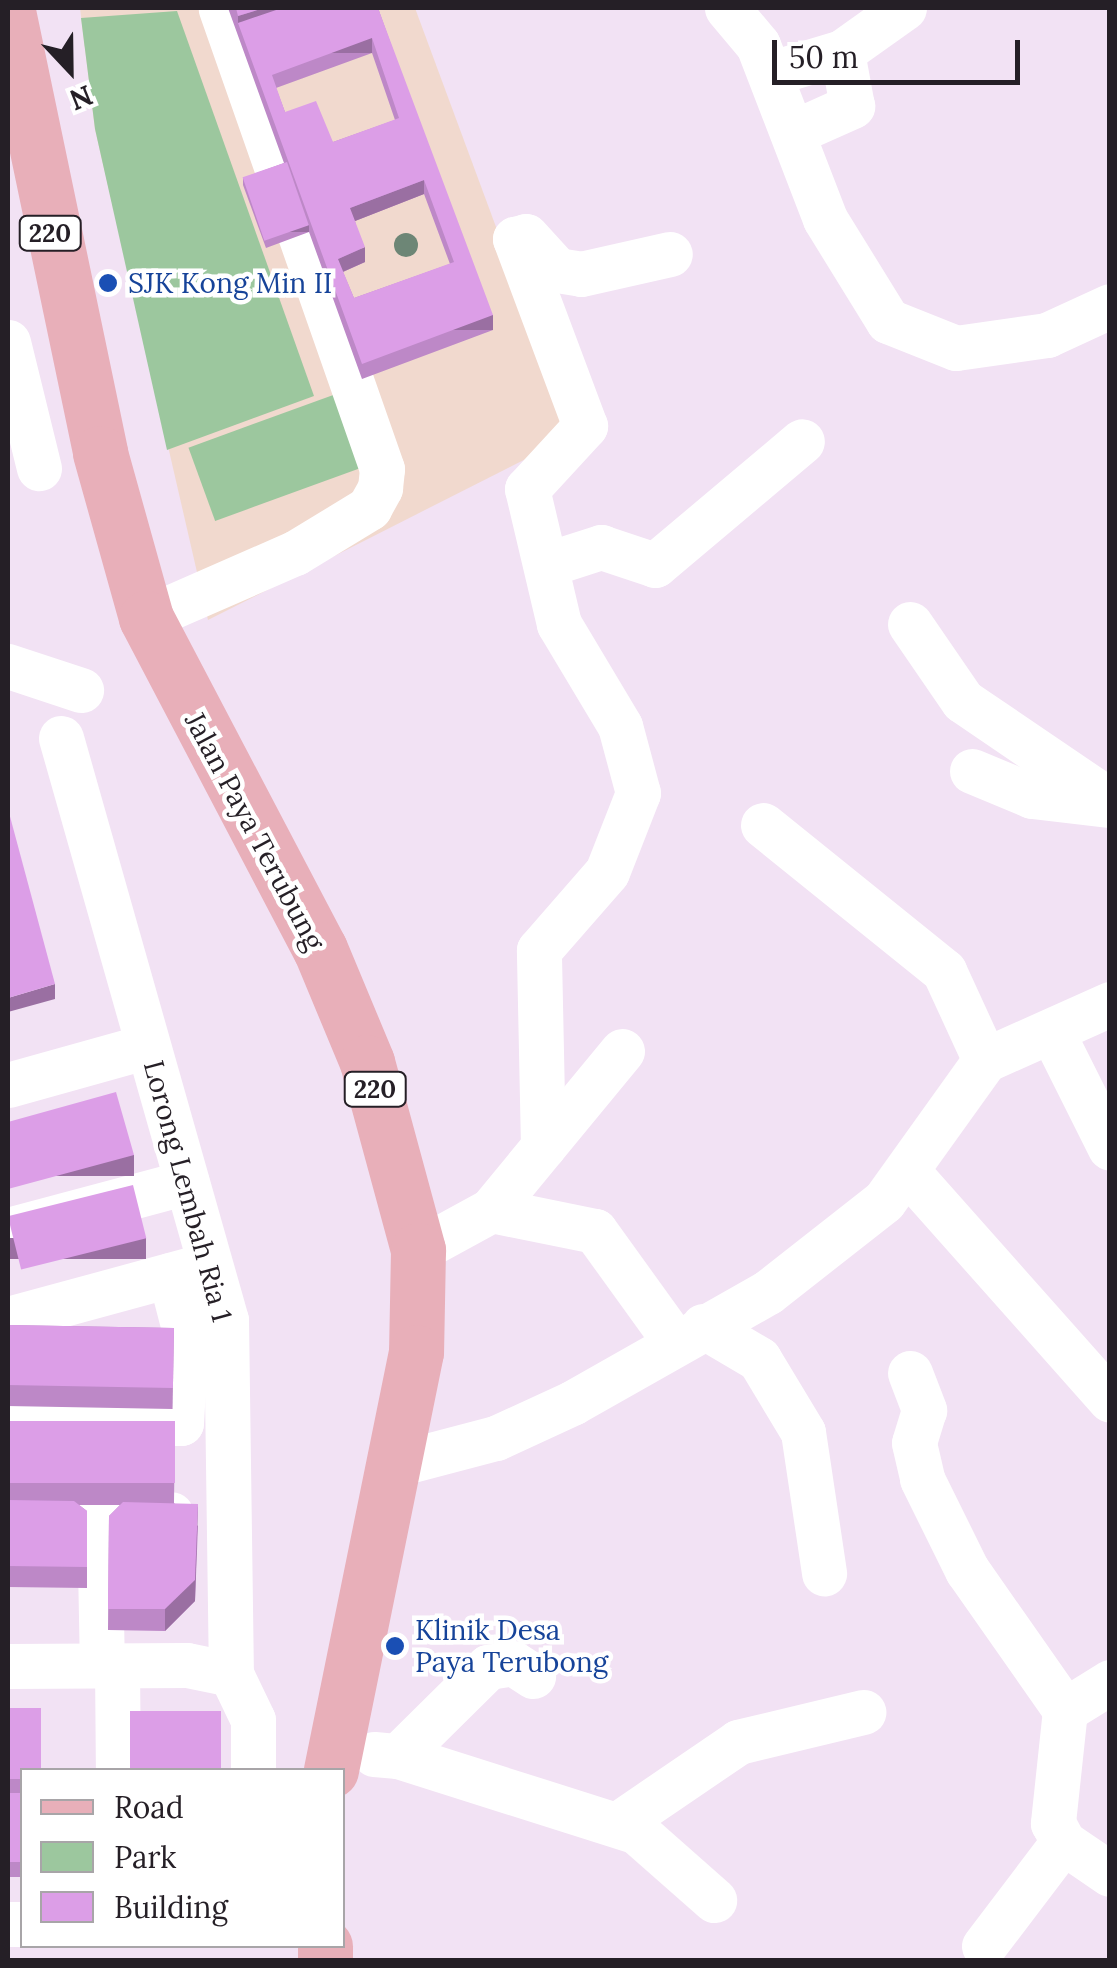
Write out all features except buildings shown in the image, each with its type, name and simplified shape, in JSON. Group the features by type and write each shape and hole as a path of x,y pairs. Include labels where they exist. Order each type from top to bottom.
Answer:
{"main road":[{"name":"Jalan Paya Terubung","path":"8,11 100,453 146,618 320,949 367,1062 418,1250 416,1352 389,1466 331,1760"}],"street":[{"path":"146,618 295,552 369,508 380,488 382,470 220,8"},
{"path":"727,8 772,73 859,280 910,334 956,348 1005,344 1110,306"},
{"path":"772,73 842,52 904,8"},
{"path":"794,132 852,106 842,52"},
{"path":"543,1147 539,950 607,872 638,793 620,726 559,624 528,479 585,426 515,239 526,236 557,270 581,274 670,254"},
{"path":"8,342 24,469 100,453"},
{"path":"548,564 601,547 656,565 802,441"},
{"path":"910,624 963,701 1110,803"},
{"path":"8,666 81,690"},
{"name":"Lorong Lembah Ria 1","path":"60,738 187,1182 190,1269 228,1334 230,1674 253,1720 253,1768"},
{"path":"972,771 1032,796 1110,803"},
{"path":"764,825 944,972 985,1060"},
{"path":"389,1466 496,1438 689,1334 825,1253 907,1171 985,1060 1053,1034 1110,1004"},
{"path":"1053,1034 1110,1148"},
{"path":"8,1085 148,1046"},
{"path":"418,1250 491,1210 622,1051"},
{"path":"907,1171 1110,1400"},
{"path":"8,1230 187,1182"},
{"path":"491,1210 596,1231 689,1334 759,1359 802,1432 824,1574"},
{"path":"8,1319 190,1269 182,1423 8,1423"},
{"path":"910,1373 924,1410 914,1443 922,1479 967,1570 1066,1710 1065,1769 1052,1807 1064,1842 1110,1874"},
{"path":"8,1511 228,1514"},
{"path":"99,1513 118,1768"},
{"path":"398,1756 488,1667 513,1663 533,1676"},
{"path":"8,1666 109,1665 230,1674"},
{"path":"1066,1710 1110,1682"},
{"path":"618,1824 738,1742 863,1712"},
{"path":"331,1760 398,1756 618,1824 714,1900"},
{"path":"984,1946 1064,1842"}],"shaded area":[{"path":"80,8 415,8 573,435 208,620 95,129"}],"green space":[{"path":"177,11 314,396 167,450 95,129 81,18"},
{"path":"336,394 363,467 215,521 188,448"}],"place":[{"name":"SJK Kong Min II","path":"108,283"},
{"name":"Klinik Desa Paya Terubong","path":"395,1646"}]}
